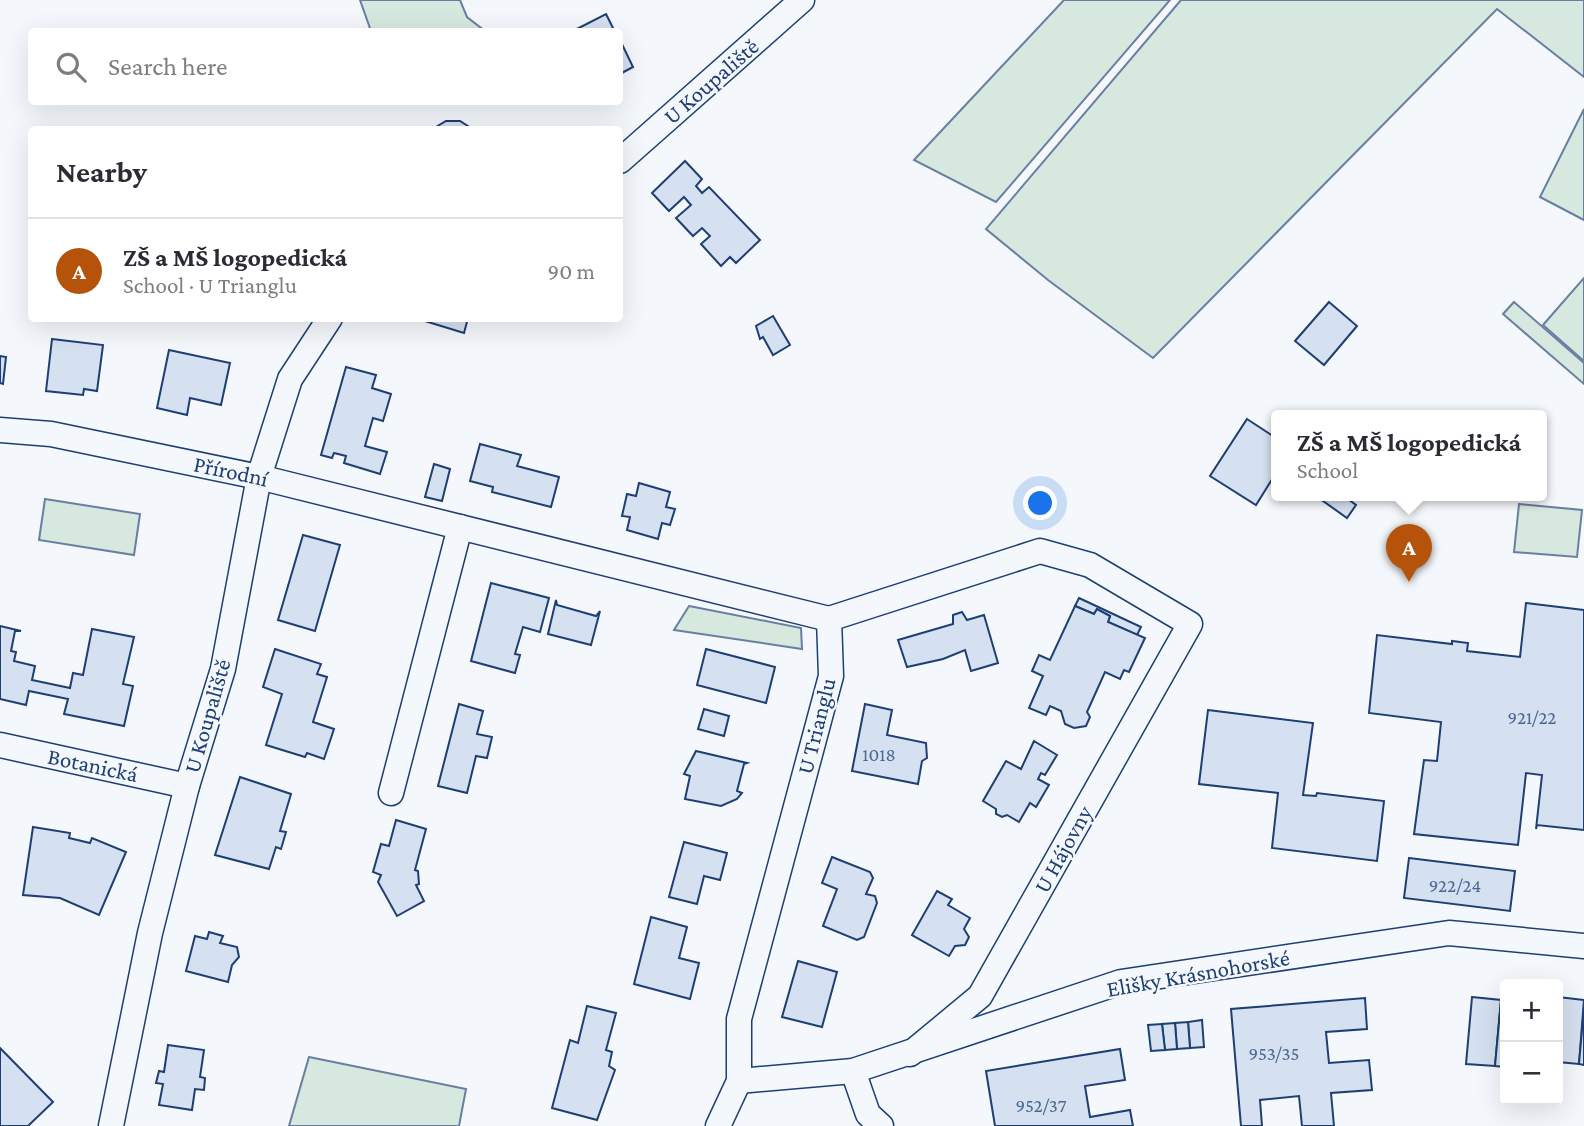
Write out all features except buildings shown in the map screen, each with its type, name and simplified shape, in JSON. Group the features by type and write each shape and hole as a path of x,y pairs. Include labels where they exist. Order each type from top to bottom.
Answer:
{"street":[{"name":"U Koupaliště","path":"623,158 802,0"},
{"name":"U Koupaliště","path":"111,1126 150,933 187,786 223,669 259,477 290,380 327,322"},
{"name":"Přírodní","path":"0,430 51,434 259,477 829,619"},
{"path":"391,793 460,527"},
{"name":"U Hájovny","path":"829,619 1040,551 1090,565 1190,624 980,996 910,1054"},
{"name":"U Trianglu","path":"718,1126 739,1081 739,1019 831,676 829,619"},
{"name":"Botanická","path":"0,745 187,786"},
{"name":"Elišky Krásnohorské","path":"739,1081 853,1071 1121,982 1449,933 1584,946"},
{"path":"853,1071 868,1114 881,1126"}],"shaded area":[{"path":"360,0 460,0 467,17 481,28 370,28"},
{"path":"1064,0 1170,0 996,202 914,160"},
{"path":"1181,0 1584,0 1584,77 1497,9 1153,358 1048,280 986,229"},
{"path":"1584,109 1584,220 1540,197"},
{"path":"1584,278 1584,361 1543,325"},
{"path":"1514,302 1584,363 1584,384 1503,314"},
{"path":"45,499 140,514 134,555 39,540"},
{"path":"1519,504 1582,510 1577,557 1514,552"},
{"path":"689,606 801,628 802,649 674,630"},
{"path":"309,1057 466,1089 459,1126 289,1126"}],"place":[{"name":"ZŠ a MŠ logopedická","path":"1409,582"}]}
